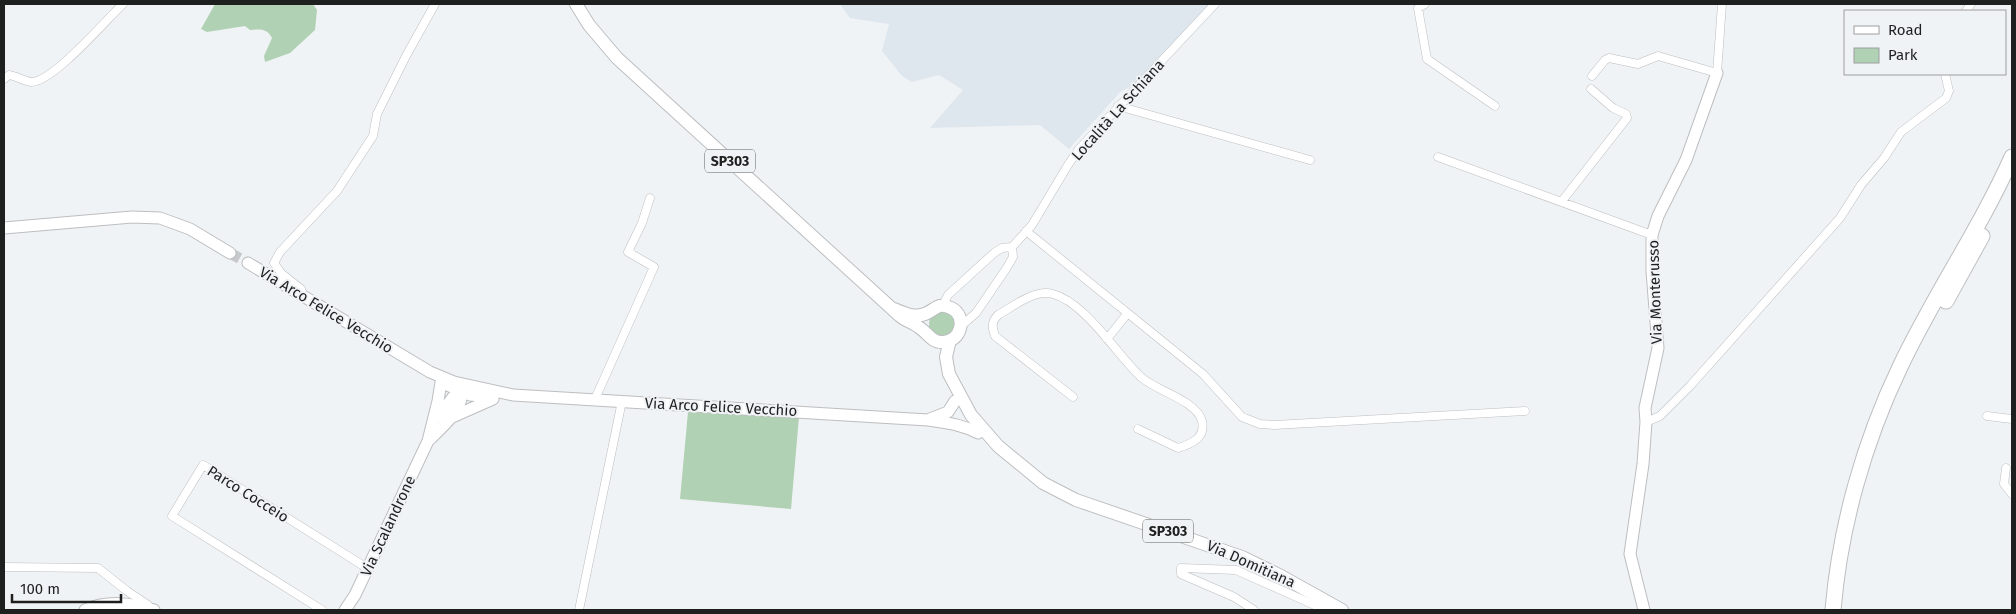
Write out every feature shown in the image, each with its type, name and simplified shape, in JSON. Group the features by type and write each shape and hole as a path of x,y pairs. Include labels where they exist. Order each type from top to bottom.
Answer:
{"highway":[{"path":"1831,606 1848,518 1867,451 1881,411 1901,366 2012,157"},
{"path":"1843,610 1855,532 1871,471 1887,422 1927,333 1962,274 2012,179"}],"main road":[{"name":"SP303","path":"576,4 589,25 617,58 894,309"},
{"path":"894,309 900,316 925,331 937,346 942,342 950,340 959,332 961,326 959,316 953,308 943,305 934,307 927,313 924,322 925,331"},
{"path":"894,309 913,315 927,313"},
{"name":"Via Domitiana","path":"950,340 946,366 952,382 978,433 998,446"},
{"name":"Via Domitiana","path":"937,346 946,381 955,401 998,446 1031,474 1059,493 1242,557 1282,576 1339,609"}],"street":[{"path":"4,79 9,75 31,82 41,80 60,68 123,4"},
{"name":"Via Arco Felice Vecchio","path":"303,296 301,289 281,274 274,263 280,252 338,191 372,136 377,114 435,4"},
{"name":"Località La Schiana","path":"943,305 948,295 994,253 1002,248 1012,247 1026,231 1074,157 1118,106 1215,4"},
{"path":"1426,4 1418,8 1427,59 1495,106"},
{"path":"1592,76 1605,60 1609,58 1638,64 1658,56 1717,73 1722,4"},
{"name":"Via Monterusso","path":"1644,610 1630,554 1643,464 1645,408 1658,348 1652,271 1652,235 1658,216 1686,160 1717,73"},
{"path":"1646,422 1660,416 1690,386 1840,218 1861,185 1884,158 1901,132 1946,98 1949,91 1945,75"},
{"path":"1562,201 1627,118 1626,114 1613,108 1591,89"},
{"path":"1118,106 1310,160"},
{"path":"1438,157 1652,235"},
{"path":"595,399 654,267 628,252 642,223 650,198"},
{"path":"4,228 132,217 160,218 190,229 230,253"},
{"path":"1026,231 1203,374 1242,417 1260,424 1274,425 1524,411"},
{"name":"Località La Schiana","path":"961,326 976,313 1006,269 1013,257 1012,247"},
{"name":"Via Arco Felice Vecchio","path":"248,263 430,372"},
{"path":"1073,397 995,336 992,327 994,319 998,314 1038,293 1052,294 1062,298 1077,308 1108,339 1142,378 1184,402 1194,410 1201,418 1203,426 1201,434 1193,444 1178,448 1138,429"},
{"path":"1108,339 1128,314"},
{"path":"430,372 441,382 462,392 484,397 500,398"},
{"path":"430,372 454,382 513,395"},
{"path":"428,441 443,411 441,382"},
{"path":"428,441 432,426 443,411 461,403 462,392 454,382"},
{"path":"462,392 485,390"},
{"path":"443,411 513,395"},
{"name":"Via Arco Felice Vecchio","path":"513,395 928,420 952,423 978,433"},
{"path":"579,610 622,401"},
{"path":"928,420 948,412 955,401"},
{"path":"952,423 960,421 967,413"},
{"path":"1988,416 2012,419"},
{"name":"Via Scalandrone","path":"345,610 355,595 428,441"},
{"name":"Parco Cocceio","path":"322,610 172,516 203,465 368,568"},
{"path":"2006,468 2004,484 2012,494"},
{"path":"4,567 98,568 127,592 155,610"},
{"path":"1254,610 1234,597 1181,574 1181,568 1236,570 1319,607 1339,609"},
{"path":"85,610 115,603 143,606 155,610"}],"shaded area":[{"path":"840,4 1211,4 1138,83 1120,92 1069,149 1040,125 930,128 963,90 939,75 912,82 902,76 882,51 889,24 850,18"}],"green space":[{"path":"215,4 313,4 317,10 315,30 290,53 265,62 264,56 272,38 265,31 260,29 250,30 245,26 207,32 201,29"},
{"path":"942,311 951,315 955,324 951,333 942,337 933,333 929,324 933,315"},
{"path":"688,412 799,417 791,509 680,499"}],"tunnel":[{"path":"230,253 248,263"}]}
